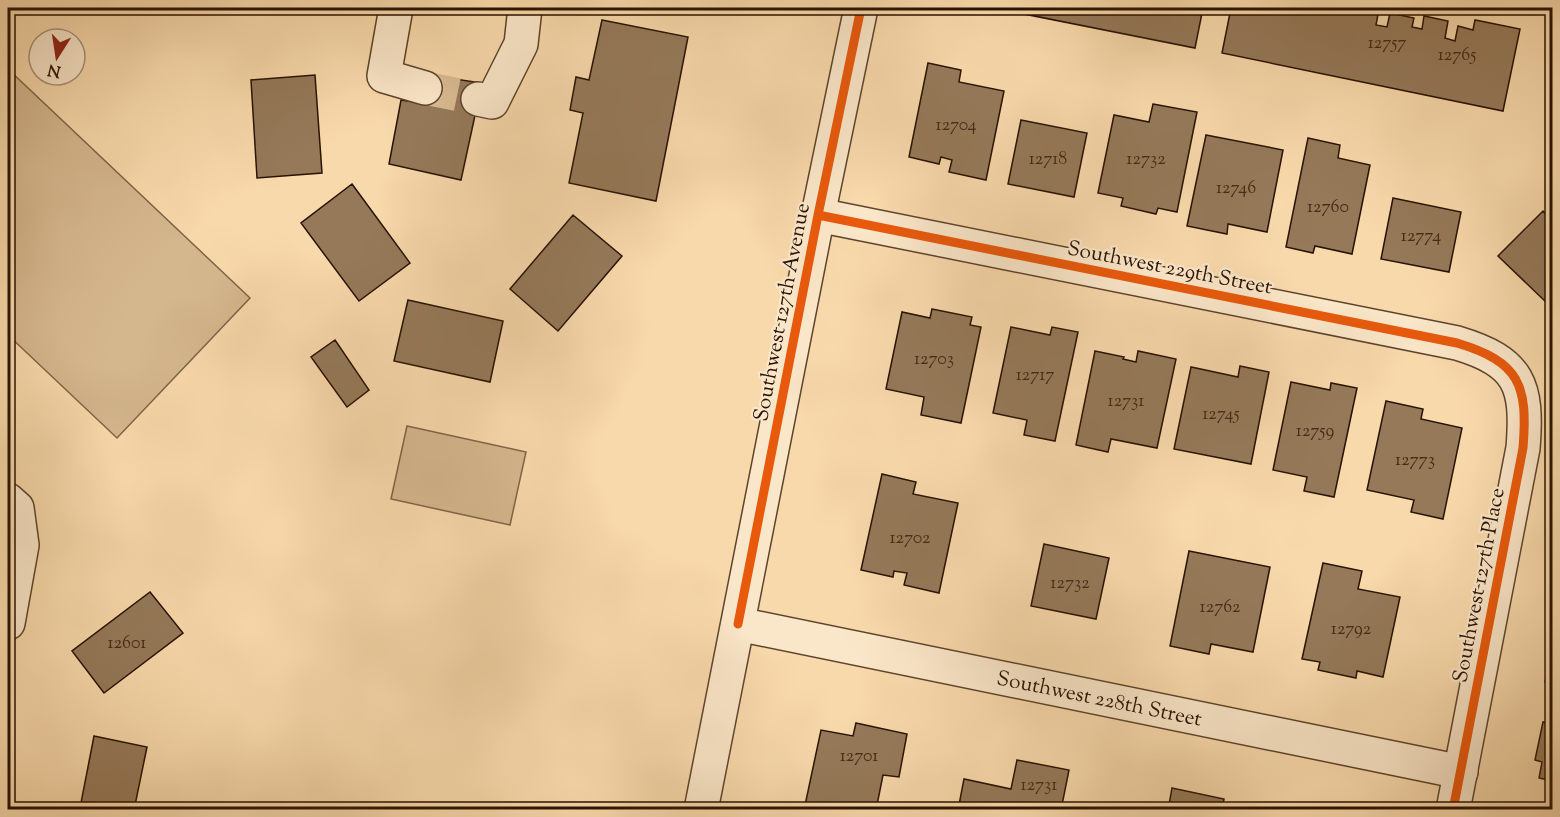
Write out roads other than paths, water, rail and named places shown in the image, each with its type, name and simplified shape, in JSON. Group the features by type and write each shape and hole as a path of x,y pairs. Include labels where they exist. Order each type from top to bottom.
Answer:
{"street":[{"path":"396,8 384,76 424,88"},
{"path":"478,99 492,102 520,44 525,8"},
{"name":"Southwest 127th Avenue","path":"702,810 818,215 861,8"},
{"name":"Southwest 229th Street","path":"818,215 1457,343 1477,349 1509,370"},
{"name":"Southwest 127th Place","path":"1453,810 1523,448 1525,419 1522,394 1509,370"},
{"path":"8,623 22,545 12,504"},
{"name":"Southwest 228th Street","path":"738,624 1461,772"}],"tunnel":[{"path":"425,88 478,99"}]}
